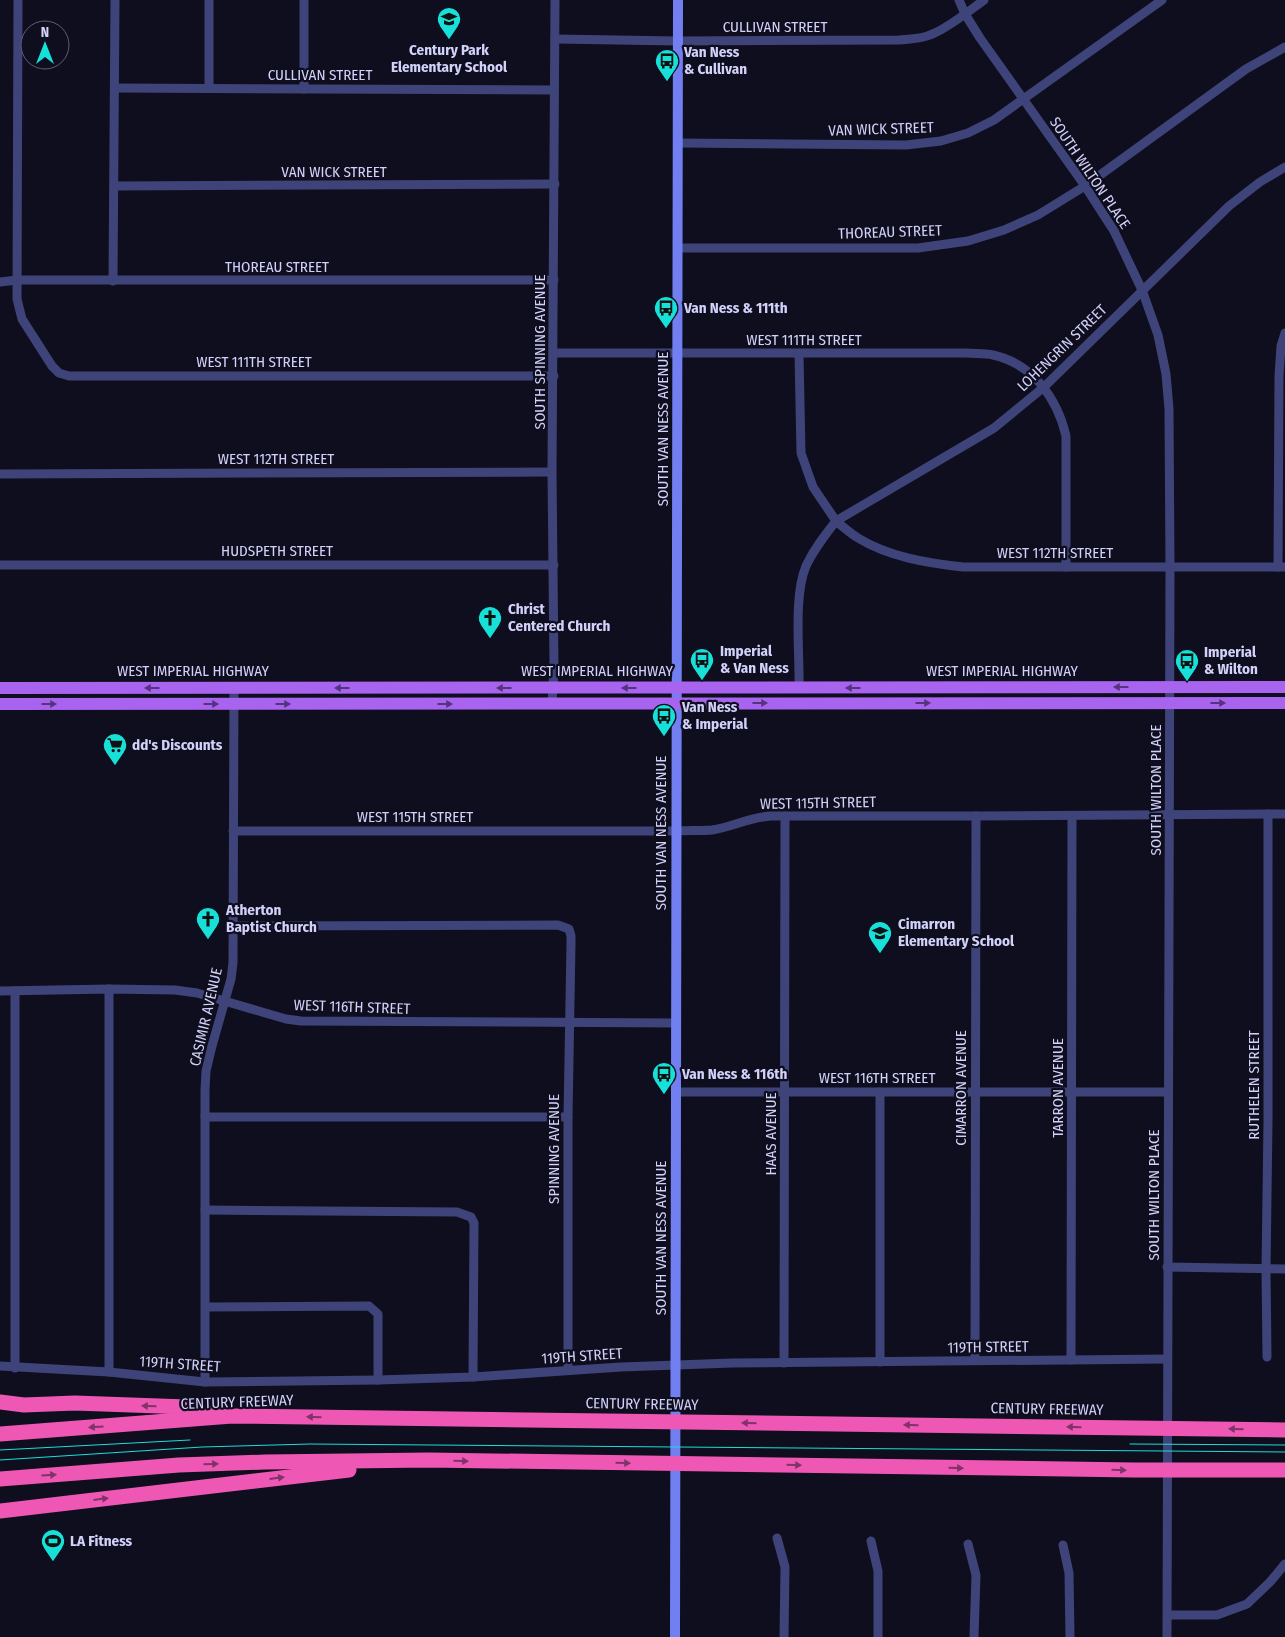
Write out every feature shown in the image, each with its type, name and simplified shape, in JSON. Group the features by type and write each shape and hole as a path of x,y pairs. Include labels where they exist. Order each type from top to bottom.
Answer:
{"highway":[{"path":"0,1402 24,1404 75,1402 187,1407 232,1416"},
{"name":"CENTURY FREEWAY","path":"0,1434 232,1416 1285,1430"},
{"path":"0,1511 429,1460"},
{"path":"0,1479 179,1465 429,1460 1134,1470 1285,1470"}],"main road":[{"name":"SOUTH VAN NESS AVENUE","path":"675,1637 678,0"},
{"name":"WEST IMPERIAL HIGHWAY","path":"0,688 1285,687"},
{"path":"0,704 1285,702"}],"street":[{"name":"WEST 111TH STREET","path":"18,0 17,299 22,319 52,366 59,373 69,376 554,376"},
{"path":"113,281 115,0"},
{"path":"209,0 209,88"},
{"path":"304,0 304,89"},
{"name":"SOUTH SPINNING AVENUE","path":"552,704 555,0"},
{"name":"SOUTH WILTON PLACE","path":"959,0 965,14 1023,100 1085,186 1114,231 1142,290 1158,335 1166,374 1169,409 1170,568 1167,1637"},
{"name":"CULLIVAN STREET","path":"555,39 678,41 899,40 931,35 984,0"},
{"name":"VAN WICK STREET","path":"678,143 906,145 942,141 968,133 994,120 1162,0"},
{"name":"THOREAU STREET","path":"678,248 918,248 968,241 1004,230 1038,215 1085,186 1246,69 1285,46"},
{"name":"CULLIVAN STREET","path":"115,88 554,90"},
{"name":"LOHENGRIN STREET","path":"836,521 994,428 1044,388 1229,206 1260,182 1285,167"},
{"name":"VAN WICK STREET","path":"114,186 554,184"},
{"name":"THOREAU STREET","path":"0,282 17,280 554,280"},
{"path":"1282,566 1279,376 1285,333"},
{"name":"WEST 111TH STREET","path":"554,353 966,353 992,355 1011,361 1030,372 1044,388 1054,403 1063,424 1066,436 1066,568"},
{"path":"799,688 799,605 801,584 812,554 836,521 813,487 801,453 800,354"},
{"name":"WEST 112TH STREET","path":"0,474 552,472"},
{"name":"WEST 112TH STREET","path":"836,521 857,538 879,549 934,564 963,567 1170,568 1282,566"},
{"name":"HUDSPETH STREET","path":"0,565 554,565"},
{"name":"CASIMIR AVENUE","path":"205,1382 206,1070 232,971 234,688"},
{"name":"RUTHELEN STREET","path":"1267,1357 1268,814"},
{"name":"WEST 115TH STREET","path":"233,830 676,831 712,830 759,817 785,816 1285,814"},
{"name":"HAAS AVENUE","path":"784,1363 785,816"},
{"name":"CIMARRON AVENUE","path":"975,1360 976,816"},
{"name":"TARRON AVENUE","path":"1071,1360 1072,816"},
{"name":"SPINNING AVENUE","path":"233,926 558,925 569,929 572,936 568,1117 568,1370"},
{"path":"109,989 109,1372"},
{"name":"WEST 116TH STREET","path":"0,991 175,990 225,1001 286,1019 301,1021 676,1023"},
{"path":"14,991 15,1368"},
{"name":"WEST 116TH STREET","path":"676,1092 1168,1092"},
{"path":"880,1092 880,1362"},
{"path":"205,1117 568,1117"},
{"path":"205,1210 457,1212 472,1217 474,1223 473,1377"},
{"path":"1167,1267 1285,1269"},
{"path":"206,1307 369,1306 375,1309 378,1314 378,1380"},
{"name":"119TH STREET","path":"0,1366 109,1372 205,1382 473,1377 676,1365 1167,1359"},
{"path":"777,1538 784,1567 784,1637"},
{"path":"871,1541 878,1571 878,1637"},
{"path":"968,1544 976,1575 974,1637"},
{"path":"1063,1545 1069,1573 1070,1637"},
{"path":"1168,1615 1217,1615 1247,1604 1270,1582 1285,1564"}],"tram line":[{"path":"0,1450 190,1440"},
{"path":"0,1460 202,1447 310,1444 1285,1452"},
{"path":"1130,1444 1285,1445"}],"place":[{"name":"Century Park Elementary School","path":"449,40"},
{"name":"Van Ness & Cullivan","path":"667,82"},
{"name":"Van Ness & 111th","path":"666,329"},
{"name":"Christ Centered Church","path":"490,639"},
{"name":"Imperial & Van Ness","path":"702,681"},
{"name":"Imperial & Wilton","path":"1187,682"},
{"name":"Van Ness & Imperial","path":"664,737"},
{"name":"dd's Discounts","path":"115,766"},
{"name":"Atherton Baptist Church","path":"208,940"},
{"name":"Cimarron Elementary School","path":"880,954"},
{"name":"Van Ness & 116th","path":"664,1095"},
{"name":"LA Fitness","path":"53,1562"}]}
